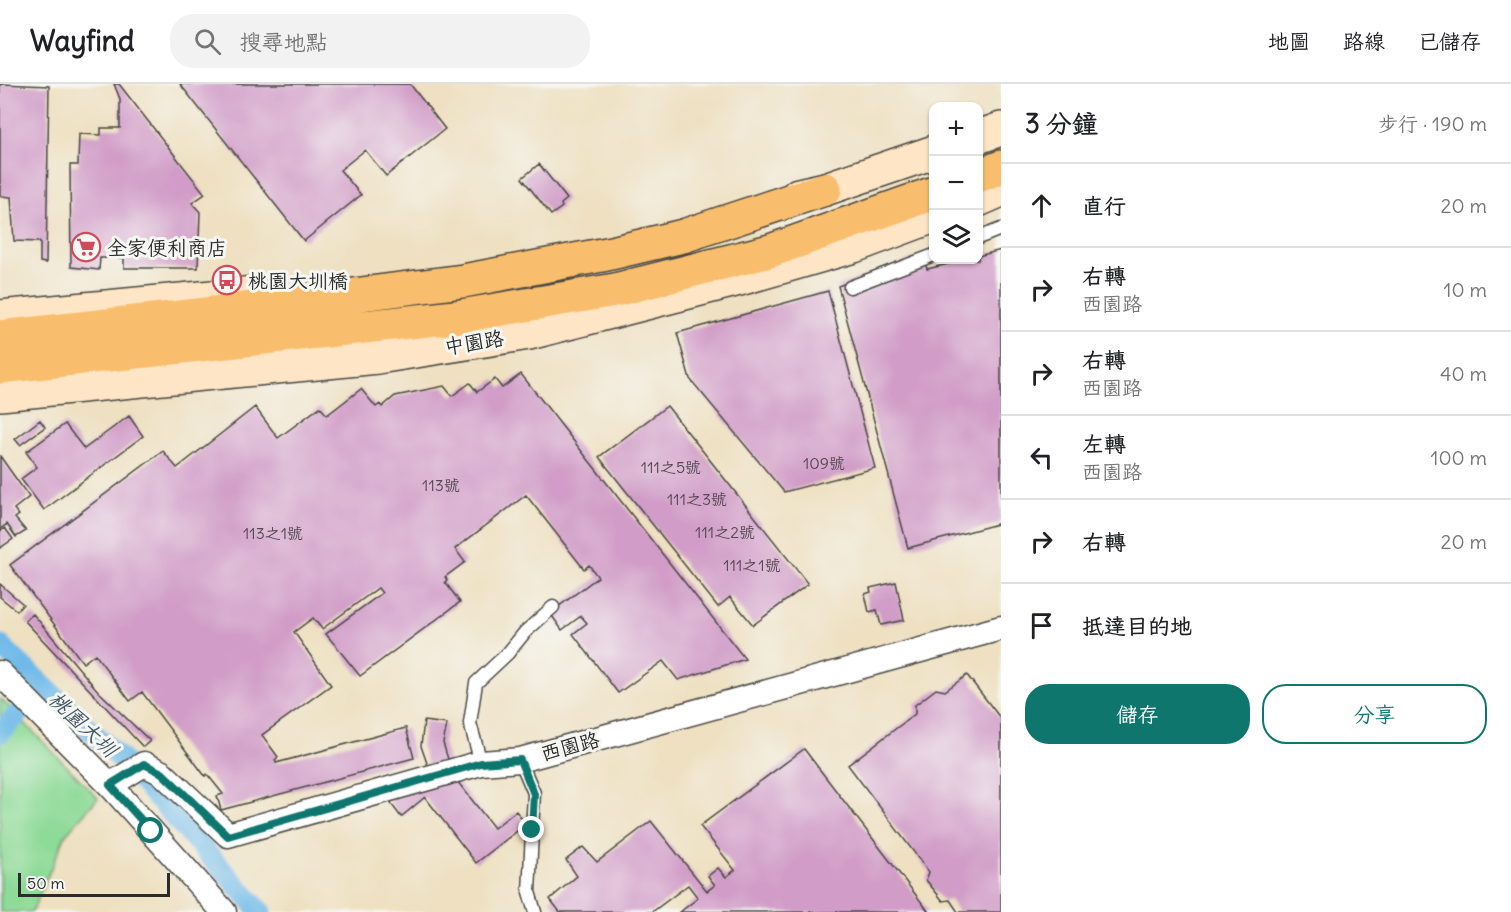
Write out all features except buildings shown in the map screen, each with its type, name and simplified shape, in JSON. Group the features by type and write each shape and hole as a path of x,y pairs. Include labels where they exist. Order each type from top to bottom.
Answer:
{"highway":[{"path":"983,174 1001,167"},
{"path":"0,337 198,315 464,281 607,254 684,236 825,189"},
{"path":"0,367 455,317 615,290 770,251 929,194"}],"main road":[{"path":"983,135 1001,129"},
{"path":"0,317 336,286 485,263 825,189 929,153"},
{"path":"983,198 1001,190"},
{"name":"中園路","path":"0,394 378,357 529,333 799,262 854,246 929,218"}],"street":[{"name":"西園路","path":"110,785 144,764 162,773 228,836 481,763 520,760 1001,628"},
{"path":"16,688 110,785 224,912"}],"lane":[{"path":"983,236 1001,229"},
{"path":"850,287 929,257"},
{"path":"481,763 470,723 476,683 508,653 525,632 553,607"},
{"path":"520,760 534,794 529,892 535,912"}],"green space":[{"path":"0,698 98,798 66,834 32,912 0,912"}],"waterway":[{"name":"桃園大圳","path":"0,645 123,761 261,912"},
{"path":"0,733 39,691"}],"place":[{"name":"全家便利商店","path":"86,247"},
{"name":"桃園大圳橋","path":"227,280"}],"route":[{"path":"151,831 110,785 144,764 162,773 228,836 481,763 520,760 534,794 532,830"}]}
